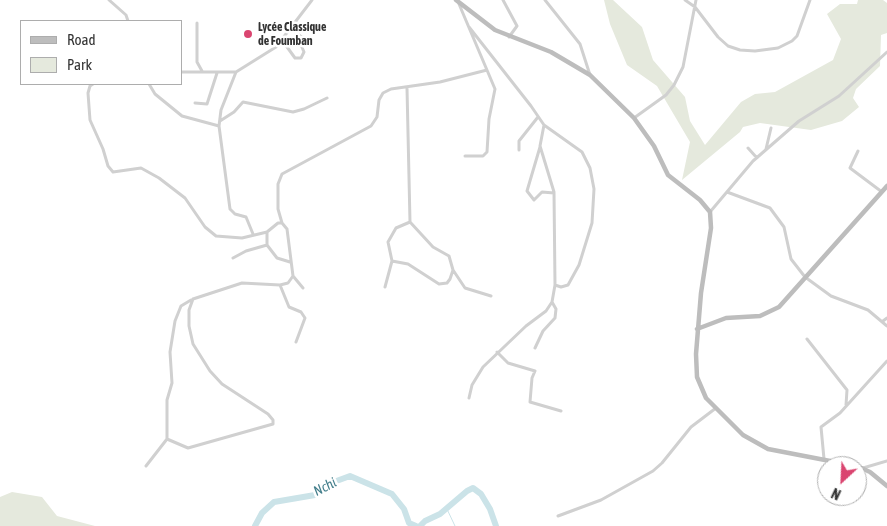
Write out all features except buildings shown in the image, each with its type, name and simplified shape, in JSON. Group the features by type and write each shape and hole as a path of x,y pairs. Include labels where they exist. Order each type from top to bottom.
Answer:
{"main road":[{"path":"457,2 487,26 509,37 551,52 590,75 634,118 654,146 668,174 700,200 710,212 711,228 697,329 697,377 703,392 716,408 748,439 768,450 817,458"},
{"path":"697,329 726,318 752,317 770,313 779,307 887,186"},
{"path":"867,471 887,486"}],"street":[{"path":"109,0 126,15 128,20"},
{"path":"182,72 236,72 272,50 282,40 312,0"},
{"path":"503,0 517,26 509,37"},
{"path":"545,0 580,44 590,75"},
{"path":"685,0 695,7 718,37 728,46 740,50 768,50 787,45 797,36 810,0"},
{"path":"634,118 666,95 674,85 683,67 696,0"},
{"path":"457,2 495,92 489,118 486,152 483,156 465,156"},
{"path":"197,23 197,62 203,72"},
{"path":"469,27 544,125 582,152 590,168 594,189 592,223 579,265 568,284 561,287 555,285"},
{"path":"282,40 296,58 301,58 304,52 301,45 304,39 290,28"},
{"path":"710,212 741,174 757,158 799,121 839,96 887,52"},
{"path":"303,288 293,276 287,229 282,223 278,209 278,184 282,174 371,126 377,117 379,100 383,93 391,89 407,88 487,70"},
{"path":"236,72 219,121 219,126 230,209 235,214 246,217 253,234"},
{"path":"195,103 207,104 217,73"},
{"path":"91,85 88,99 90,120 110,170 118,172 141,168 159,178 185,198 205,228 216,236 237,239 267,232 282,223"},
{"path":"150,85 154,94 182,116 219,126"},
{"path":"407,88 410,222 433,247 449,256 453,270 465,288 491,296"},
{"path":"219,121 234,112 243,102 293,112 327,98"},
{"path":"519,150 518,145 522,136 538,117"},
{"path":"544,125 540,146 528,184 528,191 534,200 542,192 554,192"},
{"path":"764,152 771,128"},
{"path":"469,398 478,374 497,352 542,314 552,302 555,285 554,192 540,146"},
{"path":"748,148 757,158"},
{"path":"858,152 850,168 882,192"},
{"path":"727,192 764,205 773,211 784,228 791,260 806,277 831,296 860,306 883,321 887,326"},
{"path":"385,287 392,261 388,242 392,233 399,225 410,222"},
{"path":"267,232 267,245 278,258 290,262"},
{"path":"233,258 246,251 267,245"},
{"path":"392,261 408,264 438,284 447,283 453,270"},
{"path":"146,466 167,439 167,400 172,383 170,352 175,320 181,306 192,300 248,282 280,285 288,283 293,276"},
{"path":"280,285 289,307 301,312 305,318 296,342"},
{"path":"167,439 188,448 228,435 252,431 273,424 272,419 261,408 222,384 200,358 189,330 189,310 192,300"},
{"path":"535,348 543,331 555,318 556,309 552,302"},
{"path":"883,321 887,318"},
{"path":"807,339 847,390 846,406"},
{"path":"497,352 508,364 535,371 528,397 532,404 561,411"},
{"path":"824,456 820,427 846,406 887,361"},
{"path":"558,516 601,500 652,471 662,463 691,427 716,408"},
{"path":"867,467 887,461"}],"green space":[{"path":"604,0 613,0 642,27 653,60 685,97 690,121 705,145 741,102 755,94 775,92 833,60 841,39 827,14 840,4 857,4 858,0 883,0 887,3 887,33 881,35 880,66 856,89 853,98 859,107 842,121 811,130 760,123 743,127 740,132 682,180 690,142 657,86 627,65 610,24"},
{"path":"12,492 42,497 57,516 95,526 0,526 0,497"}],"waterway":[{"name":"Nchi","path":"255,526 262,513 274,502 315,495 326,489 331,483 350,476 392,494 404,509 409,523 416,526"},
{"name":"Nchi","path":"420,526 425,521 440,514 473,488 481,494 490,509 496,526"},
{"path":"446,507 455,526"}],"place":[{"name":"Lycée Classique de Foumban","path":"248,34"}]}
